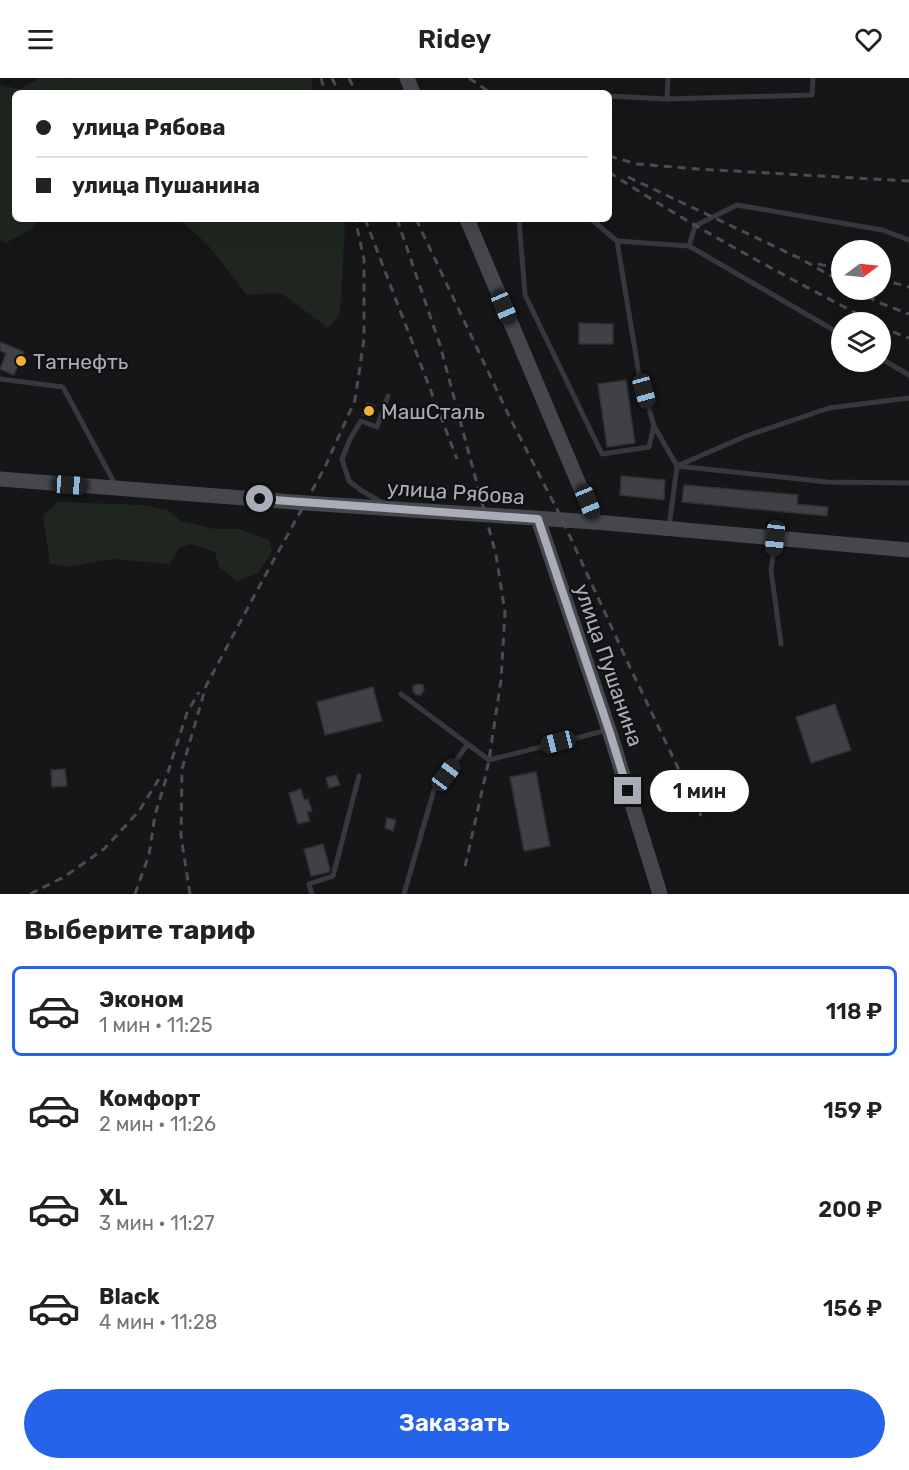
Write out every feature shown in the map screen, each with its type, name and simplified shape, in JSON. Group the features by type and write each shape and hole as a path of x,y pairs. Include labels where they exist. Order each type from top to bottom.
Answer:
{"street":[{"path":"468,222 595,522"},
{"name":"улица Рябова","path":"0,479 595,522 909,550"},
{"name":"улица Пушанина","path":"538,519 609,730 660,894"}],"lane":[{"path":"666,99 668,78"},
{"path":"612,96 666,99 812,95 813,78"},
{"path":"689,246 695,226 737,205 882,230 909,240"},
{"path":"519,222 525,295 602,453 649,447 654,426"},
{"path":"595,222 617,241 689,246 831,329"},
{"path":"617,241 639,374 654,426 677,466 668,528"},
{"path":"891,364 909,375"},
{"path":"0,379 63,387 117,489"},
{"path":"388,396 376,427 361,422 350,439 342,459 349,481 363,492 392,508"},
{"path":"677,466 746,436 829,408 909,399"},
{"path":"677,466 827,482 909,483"},
{"path":"775,538 771,570 781,644"},
{"path":"401,694 489,760 609,730"},
{"path":"404,894 435,790 468,744"},
{"path":"312,894 309,884 333,876 359,776"}],"shaded area":[{"path":"40,78 311,78 313,90 12,90 12,222 37,222 31,229 6,243 0,240 0,85 19,89"},
{"path":"182,222 343,222 345,228 340,314 328,328 281,293 247,295 207,244"},
{"path":"58,502 144,505 168,510 181,521 215,529 239,529 269,540 272,551 259,572 237,581 219,567 215,552 192,544 179,548 170,564 112,559 70,567 50,564 43,515"}],"building":[{"path":"579,323 613,324 613,344 579,344"},
{"path":"0,342 24,352 14,375 0,369 6,353 0,351"},
{"path":"626,380 635,443 607,447 598,384"},
{"name":"МашСталь","path":"367,403 375,406 371,418 362,415"},
{"path":"621,476 665,480 664,500 620,495"},
{"path":"684,485 798,495 797,504 828,507 827,516 682,502"},
{"path":"423,685 424,690 421,695 416,695 413,691 413,686"},
{"path":"373,687 382,721 325,735 317,702"},
{"path":"835,704 851,750 811,763 796,717"},
{"path":"65,769 67,786 52,787 51,770"},
{"path":"536,772 550,846 524,851 510,777"},
{"path":"336,775 340,785 329,788 326,778"},
{"path":"301,789 304,800 308,799 312,811 307,812 310,821 298,824 289,793"},
{"path":"387,818 396,820 393,831 385,828"},
{"path":"323,844 329,872 311,876 304,849"}],"railway":[{"path":"321,78 324,90"},
{"path":"332,78 338,90"},
{"path":"349,78 355,90"},
{"path":"469,78 487,90"},
{"path":"612,157 637,164 698,169 909,181"},
{"path":"612,174 706,232 854,312"},
{"path":"628,177 801,259 831,276"},
{"path":"190,894 181,836 182,769 206,686 325,467 355,400 364,339 364,259 356,222"},
{"path":"366,222 457,459"},
{"path":"398,222 440,345 496,555 505,612 501,680 489,760 464,871"},
{"path":"417,222 510,418 562,519 701,816"},
{"path":"818,264 831,267"},
{"path":"891,282 909,287"},
{"path":"874,300 909,314"},
{"path":"891,331 909,338"},
{"path":"135,894 149,855 155,815 173,756 187,713 199,692"},
{"path":"30,894 64,877 104,849 139,811 162,774"}],"place":[{"name":"Татнефть","path":"21,361"},
{"name":"МашСталь","path":"369,411"}],"route":[{"path":"260,499 538,519 628,791"}]}
